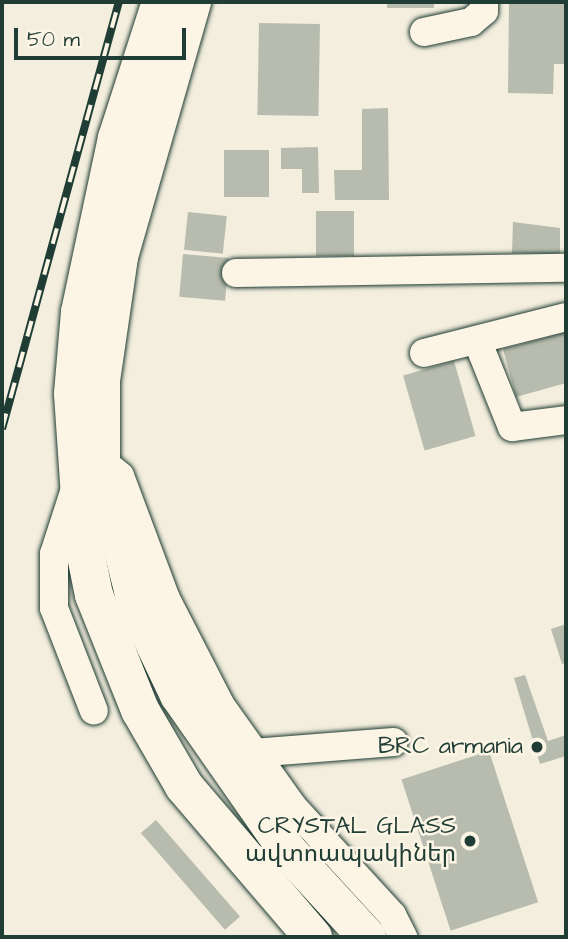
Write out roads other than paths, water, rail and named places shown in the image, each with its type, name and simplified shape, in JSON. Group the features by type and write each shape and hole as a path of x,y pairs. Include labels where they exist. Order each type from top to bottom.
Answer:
{"highway":[{"path":"161,2 117,138 87,270 73,394 88,474 94,595 140,710 184,786 313,937"},
{"path":"192,2 119,257 88,474 137,607 179,695 288,851 367,937"}],"lane":[{"path":"424,32 471,22 484,11 484,2"},
{"path":"236,273 566,268"},
{"path":"424,353 566,317"},
{"path":"477,340 512,427 566,420"},
{"path":"94,711 54,608 54,554 88,474 120,476 198,669 253,753 322,841 391,915 403,937"},
{"path":"253,753 394,742"}],"railway":[{"path":"2,429 119,2"}],"place":[{"name":"BRC armania","path":"537,747"},
{"name":"CRYSTAL GLASS ավտոապակիներ","path":"470,841"}]}
